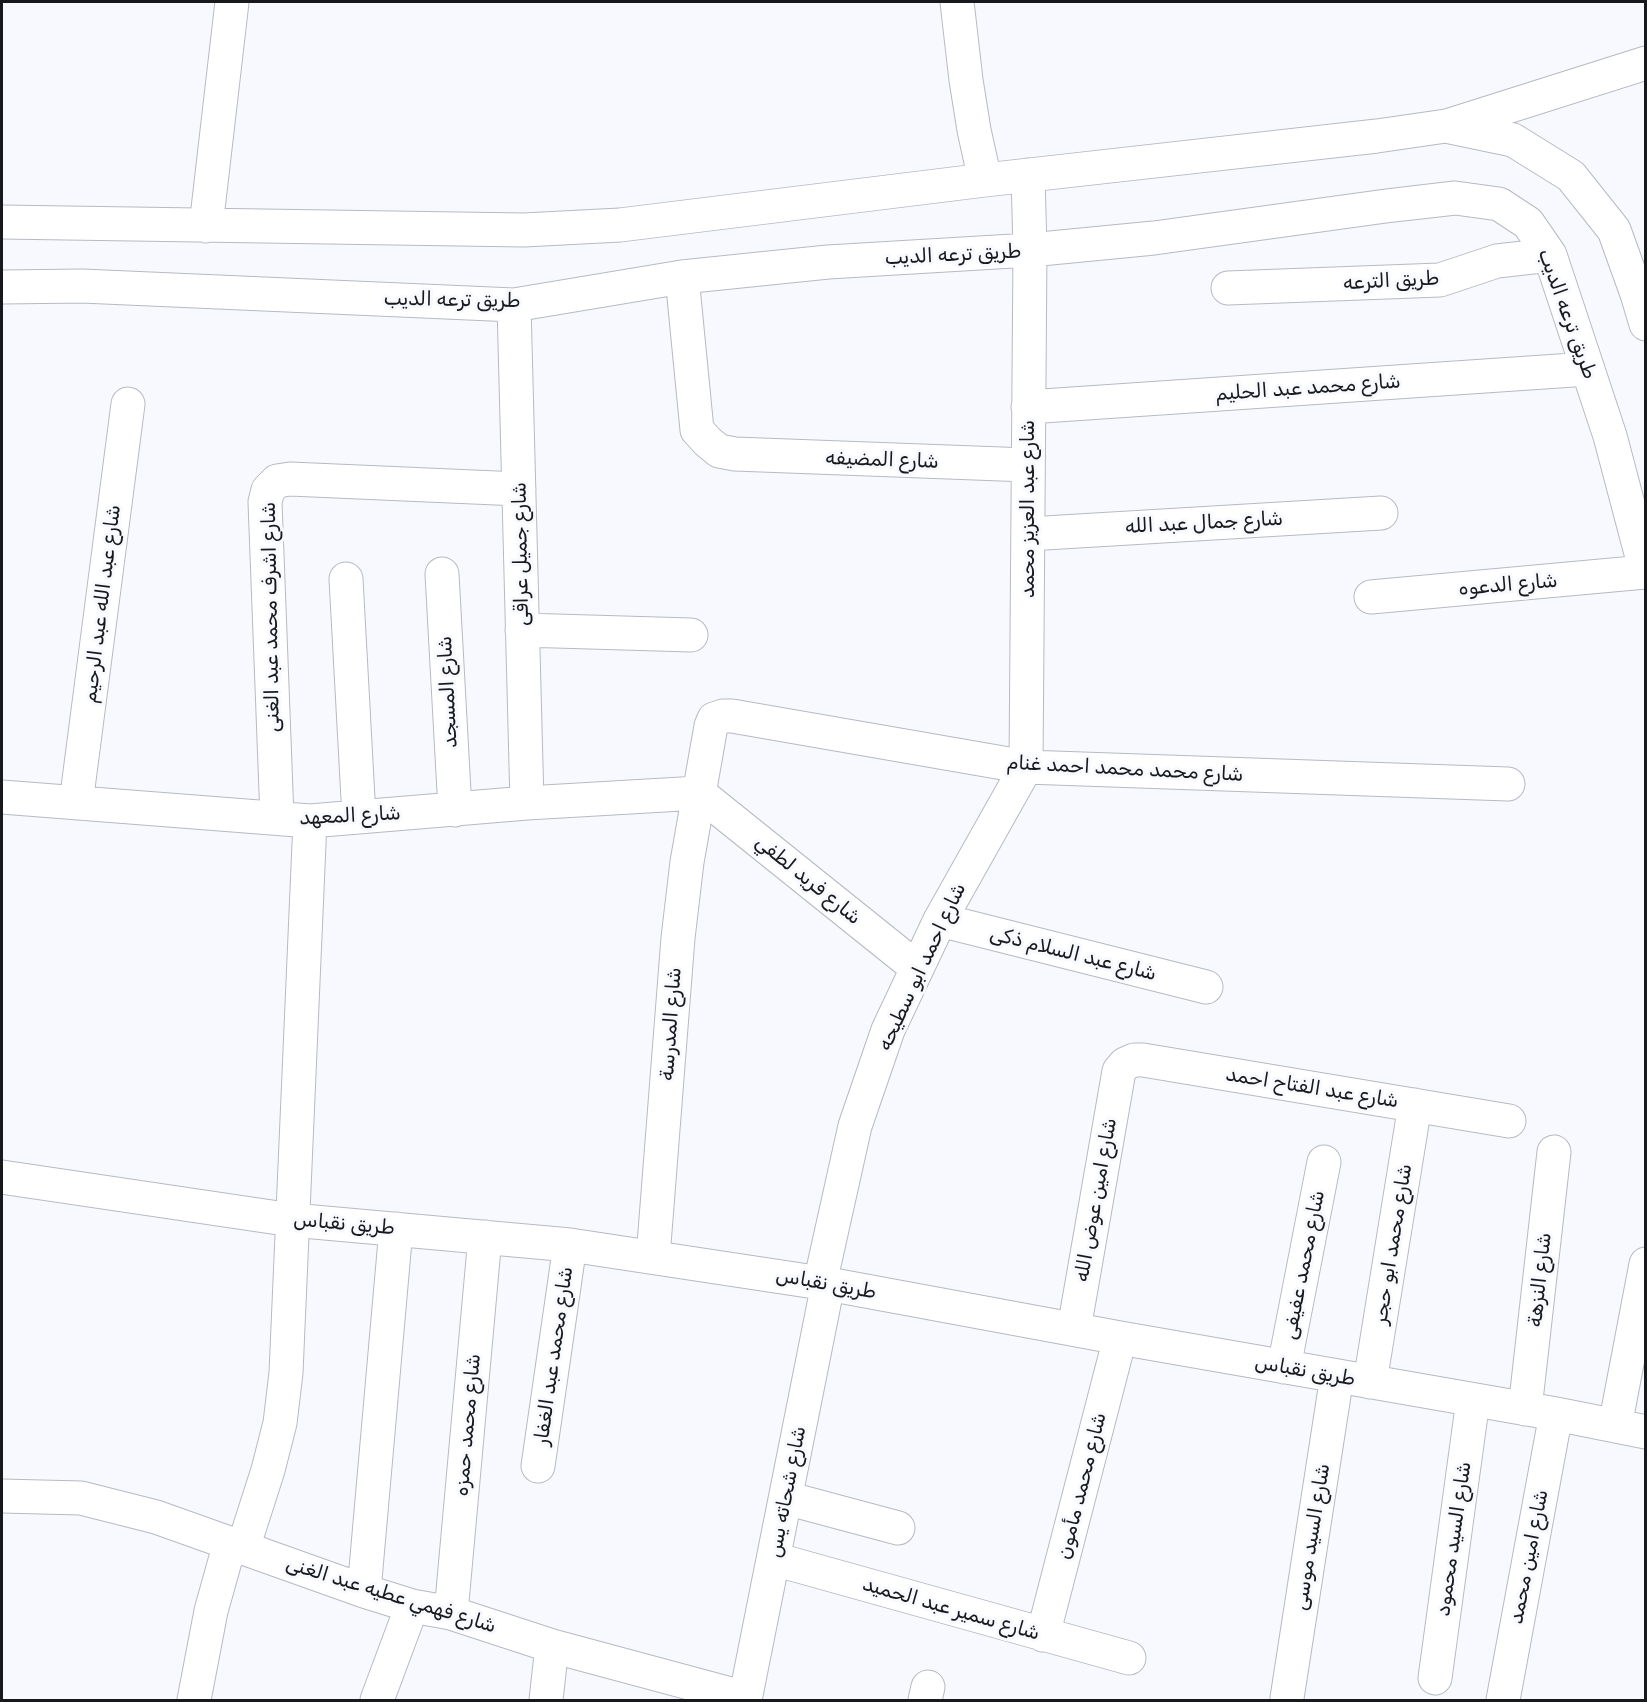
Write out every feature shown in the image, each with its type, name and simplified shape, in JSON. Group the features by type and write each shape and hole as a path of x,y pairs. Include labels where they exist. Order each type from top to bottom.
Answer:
{"street":[{"path":"206,226 232,2"},
{"path":"957,2 966,80 985,180"},
{"path":"2,222 524,230 620,225 985,180 1028,185 1446,126 1646,63"},
{"path":"1446,126 1513,140 1571,176 1614,230 1646,324"},
{"name":"شارع عبد العزيز محمد","path":"1026,767 1028,185"},
{"name":"طريق ترعه الديب","path":"2,287 82,286 514,305 682,277 828,262 1029,242 1154,238 1455,198 1499,204 1528,223 1550,255 1610,436 1645,572"},
{"name":"طريق الترعه","path":"1228,288 1440,280 1497,261 1550,255"},
{"name":"شارع المضيفه","path":"682,277 697,430 719,451 735,454 1028,465"},
{"name":"شارع جميل عراقى","path":"514,305 527,803"},
{"name":"شارع محمد عبد الحليم","path":"1028,407 1588,369"},
{"name":"شارع عبد الله عبد الرحيم","path":"76,803 128,404"},
{"name":"شارع اشرف محمد عبد الغنى","path":"277,818 266,502 268,490 277,482 290,479 519,489"},
{"name":"شارع جمال عبد الله","path":"1028,534 1381,513"},
{"name":"شارع الدعوه","path":"1371,597 1645,572"},
{"name":"شارع المسجد","path":"442,574 454,810"},
{"path":"346,579 359,817"},
{"path":"522,630 691,634"},
{"name":"شارع محمد محمد احمد غنام","path":"699,793 711,726 714,719 723,716 1026,767 1508,784"},
{"name":"شارع احمد ابو سطيحه","path":"824,1283 855,1126 888,1029 940,920 1026,767"},
{"name":"شارع المعهد","path":"2,797 310,821 527,803 699,793"},
{"name":"شارع فريد لطفي","path":"699,793 917,968"},
{"name":"شارع المدرسة","path":"653,1257 678,938 687,862 699,793"},
{"path":"194,1701 211,1611 268,1470 280,1423 286,1374 310,821"},
{"name":"شارع عبد السلام ذكى","path":"940,920 1206,987"},
{"name":"شارع عبد الفتاح احمد","path":"1119,1071 1125,1064 1134,1060 1143,1060 1509,1121"},
{"name":"شارع امين عوض الله","path":"1074,1329 1119,1071"},
{"name":"شارع محمد ابو حجر","path":"1370,1382 1415,1105"},
{"name":"شارع النزهة","path":"1540,1411 1554,1152"},
{"name":"شارع محمد عفيفى","path":"1284,1367 1324,1162"},
{"name":"طريق نقباس","path":"2,1177 292,1220 570,1245 824,1283 1630,1429"},
{"path":"364,1591 396,1229"},
{"name":"شارع محمد حمزه","path":"451,1613 485,1238"},
{"name":"شارع محمد عبد الغفار","path":"538,1466 570,1245"},
{"path":"1630,1429 1646,1264"},
{"name":"شارع شحاته يس","path":"745,1699 786,1498 824,1283"},
{"name":"شارع محمد مأمون","path":"1044,1635 1120,1338"},
{"name":"شارع السيد موسى","path":"1287,1698 1337,1376"},
{"name":"شارع السيد محمود","path":"1435,1678 1473,1400"},
{"name":"شارع امين محمد","path":"1503,1701 1540,1411"},
{"name":"شارع فهمي عطيه عبد الغنى","path":"2,1496 81,1498 156,1517 412,1606 451,1613 552,1646 745,1699"},
{"path":"786,1498 898,1528"},
{"name":"شارع سمير عبد الحميد","path":"774,1559 1129,1658"},
{"path":"377,1701 412,1606"},
{"path":"546,1701 552,1646"}]}
